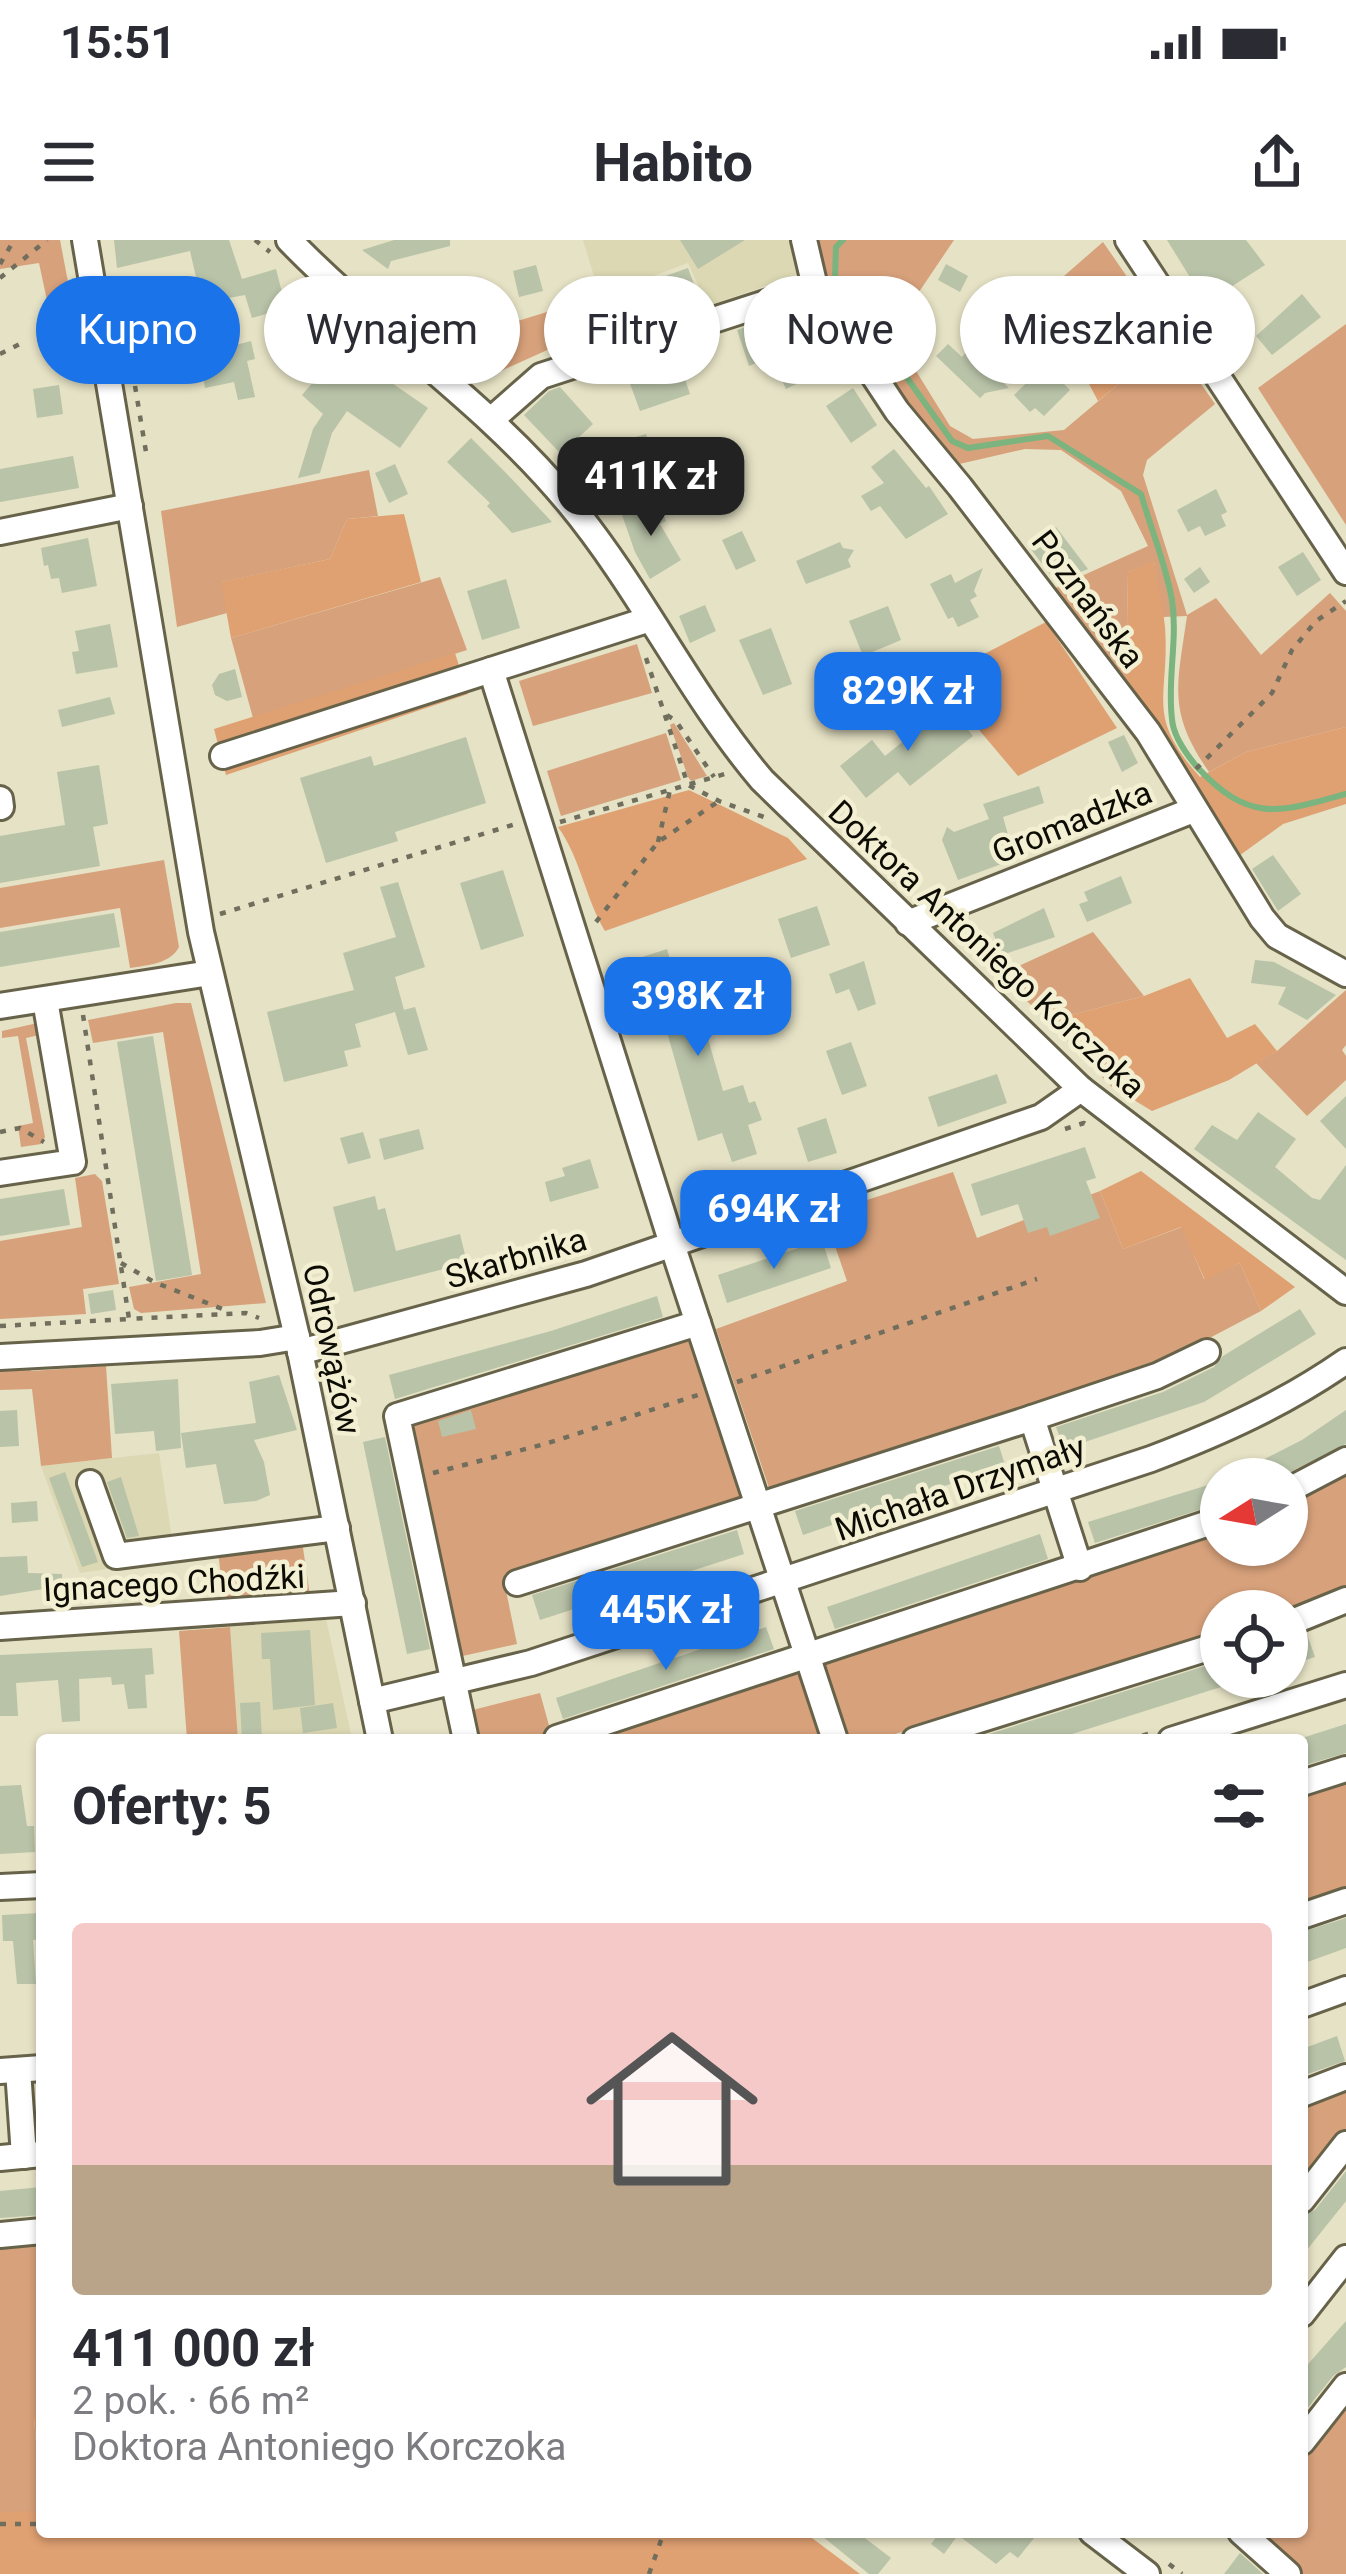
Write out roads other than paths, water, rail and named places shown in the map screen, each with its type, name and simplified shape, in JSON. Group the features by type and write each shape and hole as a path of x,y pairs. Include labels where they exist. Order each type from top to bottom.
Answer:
{"street":[{"name":"Odrowążów","path":"85,240 201,932 337,1528 379,1734"},
{"name":"Doktora Antoniego Korczoka","path":"289,240 491,420 570,503 641,622 736,750 1072,1097 1346,1292"},
{"name":"Poznańska","path":"804,240 812,276"},
{"path":"1128,240 1346,572"},
{"path":"491,420 541,376 744,310"},
{"name":"Poznańska","path":"879,384 1148,732 1276,936 1346,974"},
{"path":"0,532 130,506"},
{"path":"223,755 641,622"},
{"path":"491,670 833,1734"},
{"name":"Gromadzka","path":"908,923 1193,809"},
{"path":"0,1006 210,974"},
{"path":"0,1173 73,1162 45,1000"},
{"name":"Skarbnika","path":"0,1357 260,1343 586,1274 1041,1117 1072,1097"},
{"path":"465,1734 397,1417 698,1323"},
{"path":"517,1583 1032,1418 1157,1376 1207,1352"},
{"name":"Michała Drzymały","path":"373,1701 531,1663 1056,1491 1231,1429 1294,1397 1346,1361"},
{"path":"1032,1418 1080,1568"},
{"path":"1308,1480 1346,1460"},
{"path":"90,1484 116,1556 337,1528"},
{"path":"569,1734 1200,1526"},
{"path":"1308,1615 1346,1600"},
{"name":"Ignacego Chodźki","path":"0,1627 353,1603"},
{"path":"934,1734 1200,1651"},
{"path":"1191,1734 1346,1685"},
{"path":"1308,1781 1346,1769"},
{"path":"0,1887 36,1885"},
{"path":"1308,1914 1346,1900"},
{"path":"1308,2003 1346,1989"},
{"path":"20,2070 22,2156"},
{"path":"1308,2092 1346,2077"},
{"path":"1308,2192 1346,2144"},
{"path":"0,2235 36,2232"},
{"path":"1308,2306 1346,2258"},
{"path":"1308,2434 1346,2386"},
{"path":"1248,2538 1288,2574"},
{"path":"1124,2541 1148,2574"}],"waterway":[{"path":"843,240 836,247 835,277 952,441 968,448 1048,436 1141,494 1172,600 1173,725 1197,767 1233,798 1266,809 1346,794"}]}
